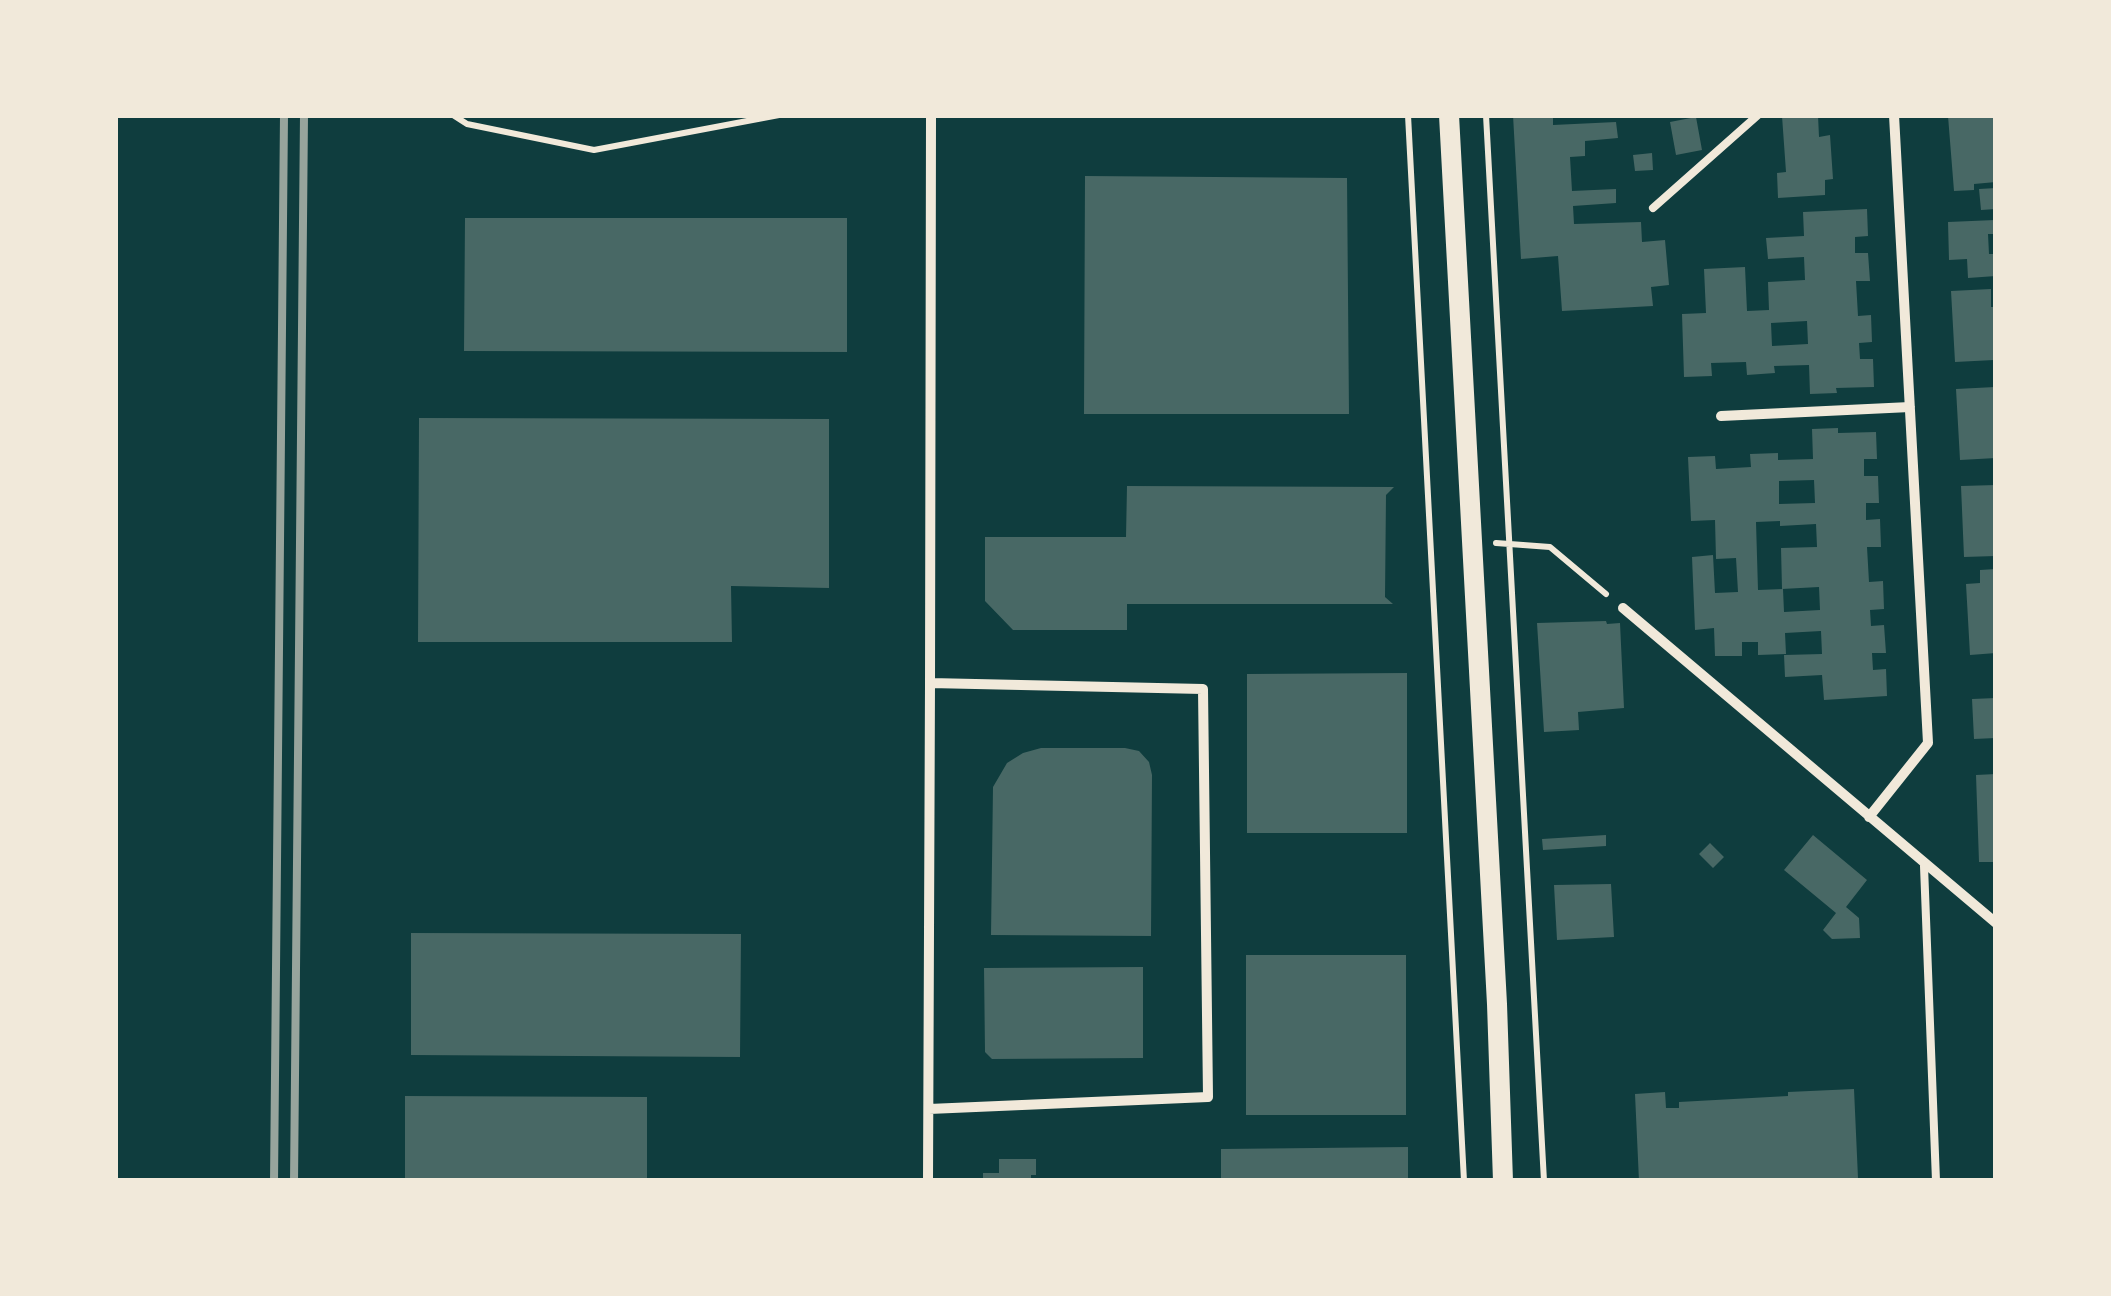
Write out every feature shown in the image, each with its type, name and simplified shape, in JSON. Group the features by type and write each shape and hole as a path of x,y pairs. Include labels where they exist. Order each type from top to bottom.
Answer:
{"main road":[{"path":"1449,115 1503,1181"}],"street":[{"path":"928,1181 931,115"},
{"path":"1869,817 1928,743 1894,115"},
{"path":"1721,416 1910,407"},
{"path":"1622,608 1996,923"},
{"path":"929,1109 1208,1097 1203,689 930,684"}],"lane":[{"path":"1653,208 1758,115"},
{"path":"1924,866 1936,1181"}],"path":[{"path":"453,115 467,124 594,150 779,115"},
{"path":"1408,115 1464,1181"},
{"path":"1486,115 1544,1181"},
{"path":"1430,549 1510,542 1550,548 1622,608"}],"building":[{"path":"1513,115 1553,115 1553,125 1616,122 1618,138 1585,141 1585,156 1570,157 1572,191 1616,189 1616,203 1573,206 1574,224 1641,222 1642,242 1665,240 1669,285 1651,287 1653,306 1562,311 1558,256 1521,259"},
{"path":"1818,115 1819,137 1830,135 1833,179 1825,180 1825,195 1778,198 1777,173 1786,172 1782,116"},
{"path":"1994,115 1996,182 1974,184 1974,190 1954,191 1948,116"},
{"path":"1696,117 1702,150 1676,155 1670,122"},
{"path":"1652,153 1653,170 1635,171 1633,155"},
{"path":"1085,176 1347,178 1349,414 1084,414"},
{"path":"1996,188 1996,209 1981,210 1979,189"},
{"path":"1867,209 1868,236 1855,237 1855,253 1868,253 1870,281 1856,281 1858,316 1871,315 1872,342 1859,343 1860,359 1873,359 1874,387 1836,388 1837,393 1810,394 1809,365 1774,366 1775,373 1747,375 1746,362 1711,363 1712,376 1684,377 1682,314 1706,313 1704,269 1745,267 1747,311 1769,310 1768,282 1805,280 1804,257 1768,259 1766,238 1804,236 1803,212","holes":["1807,321 1808,344 1772,346 1771,323"]},
{"path":"465,218 847,218 847,352 464,351"},
{"path":"1995,220 1996,234 1988,234 1989,254 1996,254 1996,276 1968,278 1967,259 1949,260 1948,222"},
{"path":"1991,289 1991,307 1996,307 1994,360 1955,362 1951,291"},
{"path":"1995,387 1996,458 1960,460 1956,389"},
{"path":"419,418 829,419 829,588 731,586 732,642 418,642"},
{"path":"1812,429 1876,432 1877,459 1864,459 1864,476 1878,476 1879,503 1866,503 1866,520 1880,519 1881,547 1867,547 1869,582 1883,581 1884,609 1870,610 1871,626 1884,625 1886,653 1872,653 1873,670 1886,669 1887,696 1824,700 1822,675 1785,677 1784,655 1822,654 1821,631 1785,633 1786,654 1758,655 1758,642 1742,642 1742,656 1715,656 1714,628 1695,630 1692,557 1713,555 1715,593 1738,592 1736,558 1716,559 1715,520 1691,521 1688,457 1715,456 1716,469 1751,467 1750,454 1778,453 1778,460 1813,459","holes":["1814,480 1815,503 1779,504 1779,481","1780,521 1780,526 1816,524 1817,547 1781,548 1782,589 1819,587 1820,610 1784,612 1783,589 1758,590 1756,522"]},
{"path":"1996,485 1996,556 1964,557 1961,486"},
{"path":"1127,486 1394,487 1386,495 1385,597 1393,604 1127,604 1127,630 1013,630 985,601 985,537 1126,537"},
{"path":"1996,569 1996,653 1970,655 1966,584 1980,583 1980,570"},
{"path":"1537,623 1620,623 1624,708 1578,712 1579,730 1544,732"},
{"path":"1407,673 1407,833 1247,833 1247,674"},
{"path":"1996,698 1996,738 1974,739 1972,699"},
{"path":"1041,748 1125,748 1139,751 1149,762 1151,936 991,935 993,787 1007,763"},
{"path":"1996,774 1996,862 1979,862 1976,775"},
{"path":"1606,835 1606,846 1543,850 1542,839"},
{"path":"1813,835 1867,880 1846,907 1859,918 1860,938 1832,939 1823,930 1836,913 1784,870"},
{"path":"1710,843 1724,857 1713,868 1699,854"},
{"path":"1611,884 1614,937 1557,940 1554,885"},
{"path":"411,933 741,934 740,1057 411,1055"},
{"path":"1246,955 1406,955 1406,1115 1246,1115"},
{"path":"1143,967 1143,1058 992,1059 985,1052 984,968"},
{"path":"1854,1089 1858,1178 1639,1181 1635,1094 1665,1092 1666,1108 1679,1108 1679,1102"},
{"path":"405,1096 647,1097 647,1181 405,1181"},
{"path":"1408,1147 1408,1181 1221,1181 1221,1149"},
{"path":"999,1159 1036,1159 1036,1175 1031,1175 1031,1181 983,1181 983,1173 999,1173"}],"railway":[{"path":"274,1181 284,115"},
{"path":"294,1181 304,115"}]}
